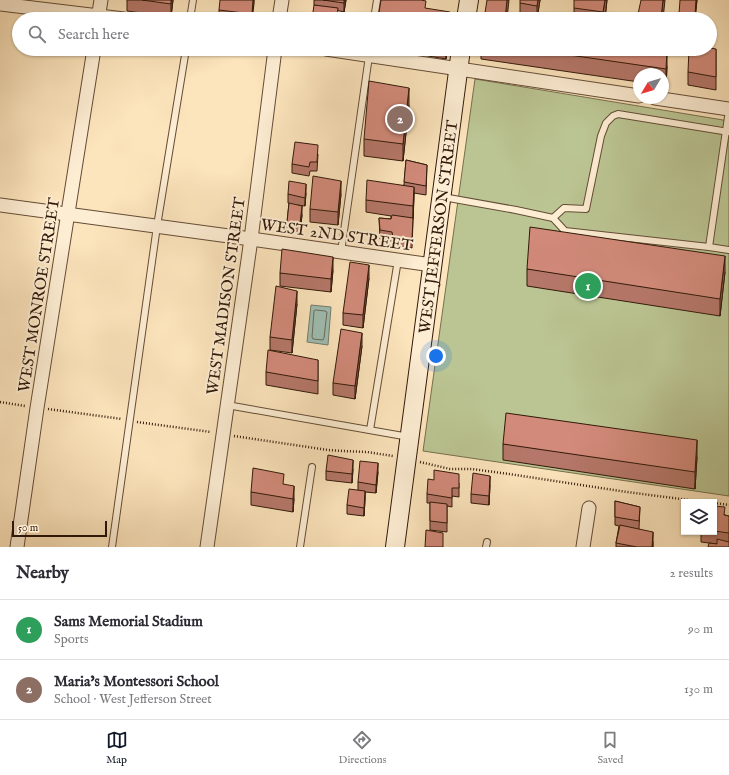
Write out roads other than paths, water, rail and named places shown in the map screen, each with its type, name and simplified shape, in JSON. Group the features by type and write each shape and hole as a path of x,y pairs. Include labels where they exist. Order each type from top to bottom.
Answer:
{"street":[{"path":"100,12 101,0"},
{"path":"280,12 282,0"},
{"path":"467,12 469,0"},
{"path":"1,5 58,12"},
{"name":"WEST MONROE STREET","path":"17,547 37,408 93,56"},
{"name":"WEST MADISON STREET","path":"207,547 251,239 274,56"},
{"path":"391,56 458,69 633,95"},
{"name":"WEST JEFFERSON STREET","path":"396,547 460,56"},
{"path":"669,100 729,110"},
{"name":"WEST 2ND STREET","path":"0,205 432,265"},
{"path":"583,547 589,508"}],"lane":[{"path":"191,12 193,0"},
{"path":"375,12 377,0"},
{"path":"112,547 158,226 185,56"},
{"path":"341,252 369,56"},
{"path":"709,247 729,110"},
{"path":"553,218 564,208 586,209 601,136 606,123 613,116 618,114 727,132"},
{"path":"441,197 553,218 565,231 729,250"},
{"path":"370,430 398,260"},
{"path":"227,405 410,437"},
{"path":"300,547 312,467"}],"water":[{"path":"311,305 331,307 328,345 307,342"}],"place":[{"name":"Maria's Montessori School","path":"400,119"},
{"name":"Sams Memorial Stadium","path":"588,286"}]}
